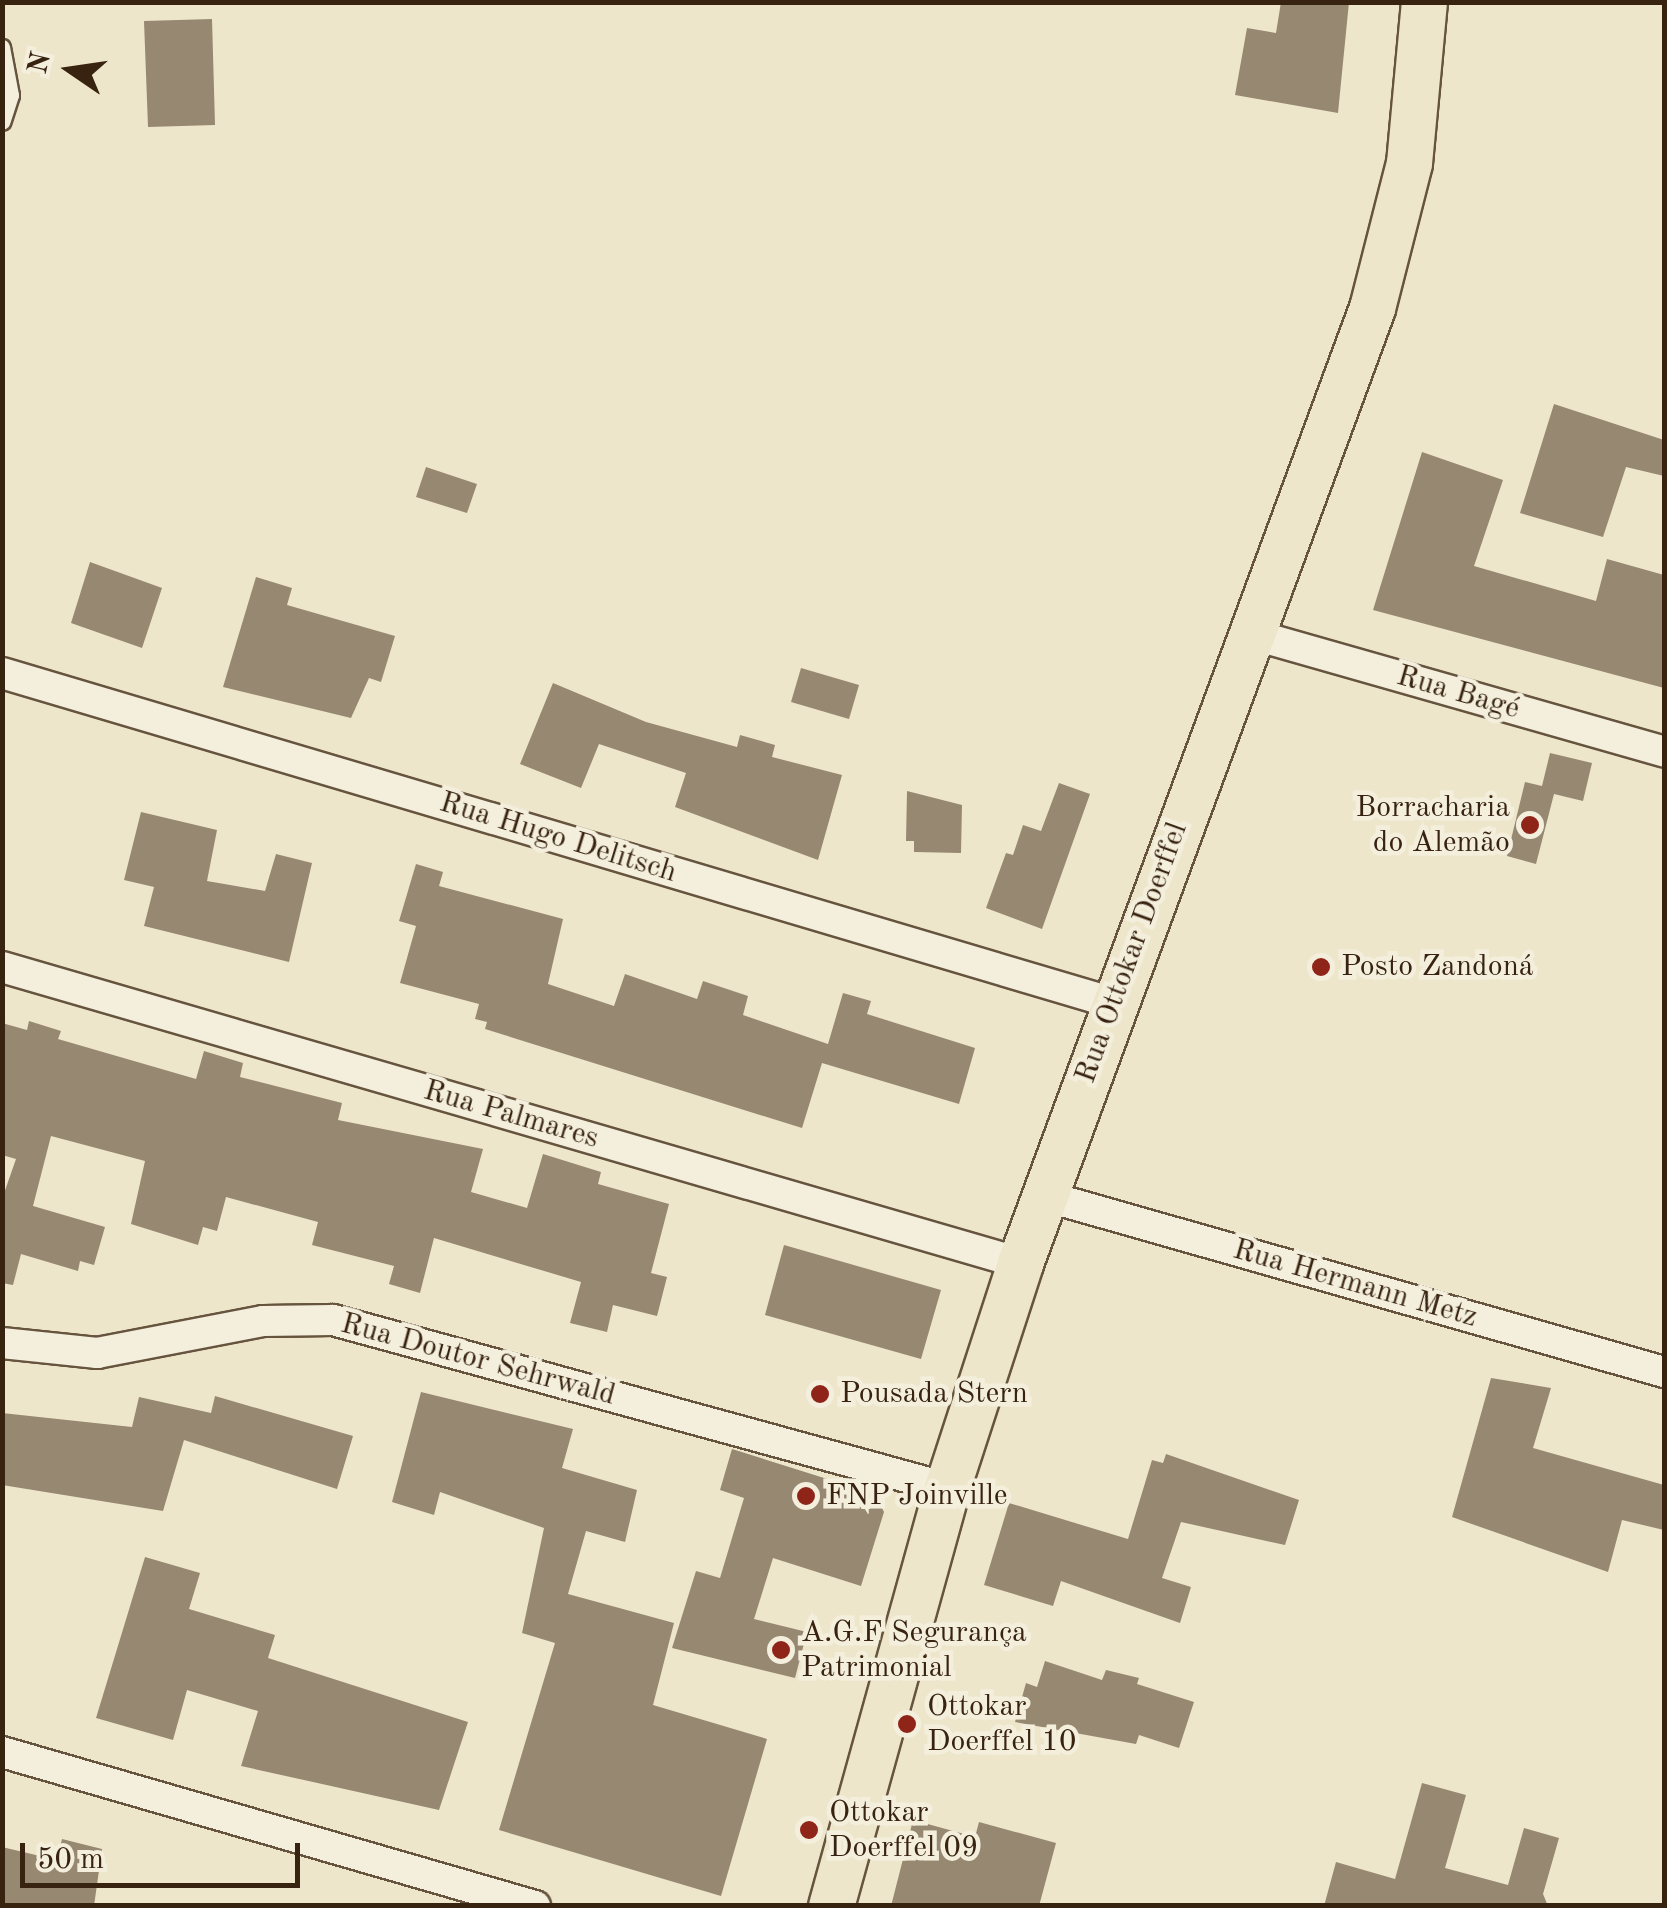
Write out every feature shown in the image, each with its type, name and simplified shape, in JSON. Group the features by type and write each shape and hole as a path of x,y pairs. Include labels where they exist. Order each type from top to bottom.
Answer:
{"main road":[{"name":"Rua Ottokar Doerffel","path":"830,1906 947,1488 1020,1264 1251,634 1352,372 1394,232 1419,92 1424,2"}],"street":[{"name":"Rua Bagé","path":"1251,634 1664,752"},
{"name":"Rua Hugo Delitsch","path":"2,673 1114,1003"},
{"name":"Rua Palmares","path":"2,967 1020,1264"},
{"name":"Rua Hermann Metz","path":"1045,1196 1664,1372"},
{"name":"Rua Doutor Sehrwald","path":"2,1342 97,1353 243,1324 332,1320 947,1488"},
{"path":"2,1752 535,1906"}],"lane":[{"path":"2,47 11,94 2,122"}],"building":[{"path":"1281,2 1349,2 1338,113 1235,95 1247,28 1276,33"},
{"path":"212,19 215,125 148,127 144,21"},
{"path":"1554,404 1664,440 1664,476 1626,467 1603,537 1520,513"},
{"path":"1422,452 1503,480 1474,566 1596,601 1607,559 1664,575 1664,688 1373,610"},
{"path":"426,467 477,484 467,513 416,497"},
{"path":"90,562 162,588 142,648 71,623"},
{"path":"256,577 292,588 287,605 395,636 381,682 369,678 351,718 223,687"},
{"path":"801,668 859,685 849,719 791,702"},
{"path":"553,683 646,722 737,747 740,735 775,745 772,757 842,775 818,860 675,807 686,773 599,744 581,788 520,764"},
{"path":"1550,753 1592,763 1583,801 1554,794 1536,864 1507,856 1525,782 1542,786"},
{"path":"1059,783 1090,794 1042,929 986,908 1006,853 1013,855 1023,825 1041,831"},
{"path":"907,791 962,805 961,853 914,852 914,841 906,841"},
{"path":"141,812 217,830 207,881 265,891 276,854 312,863 289,962 144,926 154,887 124,880"},
{"path":"416,864 443,872 439,886 563,919 548,984 614,1006 625,974 697,999 703,981 748,996 743,1015 828,1044 843,993 871,1001 867,1014 975,1048 959,1104 822,1063 802,1128 485,1029 487,1022 475,1019 479,1004 400,983 416,926 399,921"},
{"path":"29,1021 61,1031 58,1039 196,1079 204,1051 243,1063 240,1077 342,1103 338,1120 483,1149 471,1192 527,1208 543,1154 601,1172 598,1184 669,1204 651,1273 667,1277 657,1316 613,1305 607,1332 570,1323 581,1282 434,1238 420,1293 389,1284 394,1266 312,1245 318,1222 226,1197 217,1231 203,1227 198,1245 131,1224 145,1161 51,1136 33,1206 105,1227 94,1265 80,1261 78,1271 21,1254 13,1285 2,1283 2,1199 16,1159 2,1155 2,1023 27,1030"},
{"path":"784,1245 941,1290 921,1359 765,1315"},
{"path":"1491,1378 1551,1388 1533,1448 1664,1485 1664,1530 1622,1520 1608,1572 1452,1517"},
{"path":"421,1392 573,1429 562,1468 637,1490 625,1542 586,1531 568,1594 674,1623 653,1705 767,1739 721,1896 499,1830 555,1643 522,1633 544,1528 440,1492 434,1515 392,1502"},
{"path":"215,1396 353,1436 337,1489 184,1440 163,1511 2,1485 2,1413 132,1427 139,1397 211,1413"},
{"path":"732,1449 875,1494 884,1512 861,1586 773,1558 754,1619 807,1632 795,1678 672,1648 696,1571 720,1578 744,1498 720,1490"},
{"path":"1166,1454 1299,1500 1285,1545 1181,1522 1162,1578 1191,1587 1180,1623 1061,1581 1053,1606 984,1585 1009,1503 1128,1539 1152,1460 1163,1463"},
{"path":"145,1557 200,1573 189,1609 275,1635 268,1658 468,1722 439,1810 241,1766 258,1711 187,1690 173,1740 96,1718"},
{"path":"1045,1661 1102,1680 1106,1670 1139,1678 1137,1684 1194,1702 1179,1748 1139,1735 1136,1744 1015,1722 1026,1683 1037,1687"},
{"path":"1422,1783 1466,1795 1445,1868 1508,1885 1524,1828 1559,1838 1543,1894 1548,1906 1324,1906 1336,1862 1395,1879"},
{"path":"913,1820 975,1837 979,1822 1056,1843 1039,1906 891,1906"},
{"path":"62,1839 102,1849 94,1906 2,1906 2,1847 57,1860"}],"place":[{"name":"Borracharia do Alemão","path":"1530,825"},
{"name":"Posto Zandoná","path":"1321,967"},
{"name":"Pousada Stern","path":"820,1394"},
{"name":"FNP Joinville","path":"806,1496"},
{"name":"A.G.F Segurança Patrimonial","path":"781,1650"},
{"name":"Ottokar Doerffel 10","path":"907,1724"},
{"name":"Ottokar Doerffel 09","path":"809,1830"}]}
